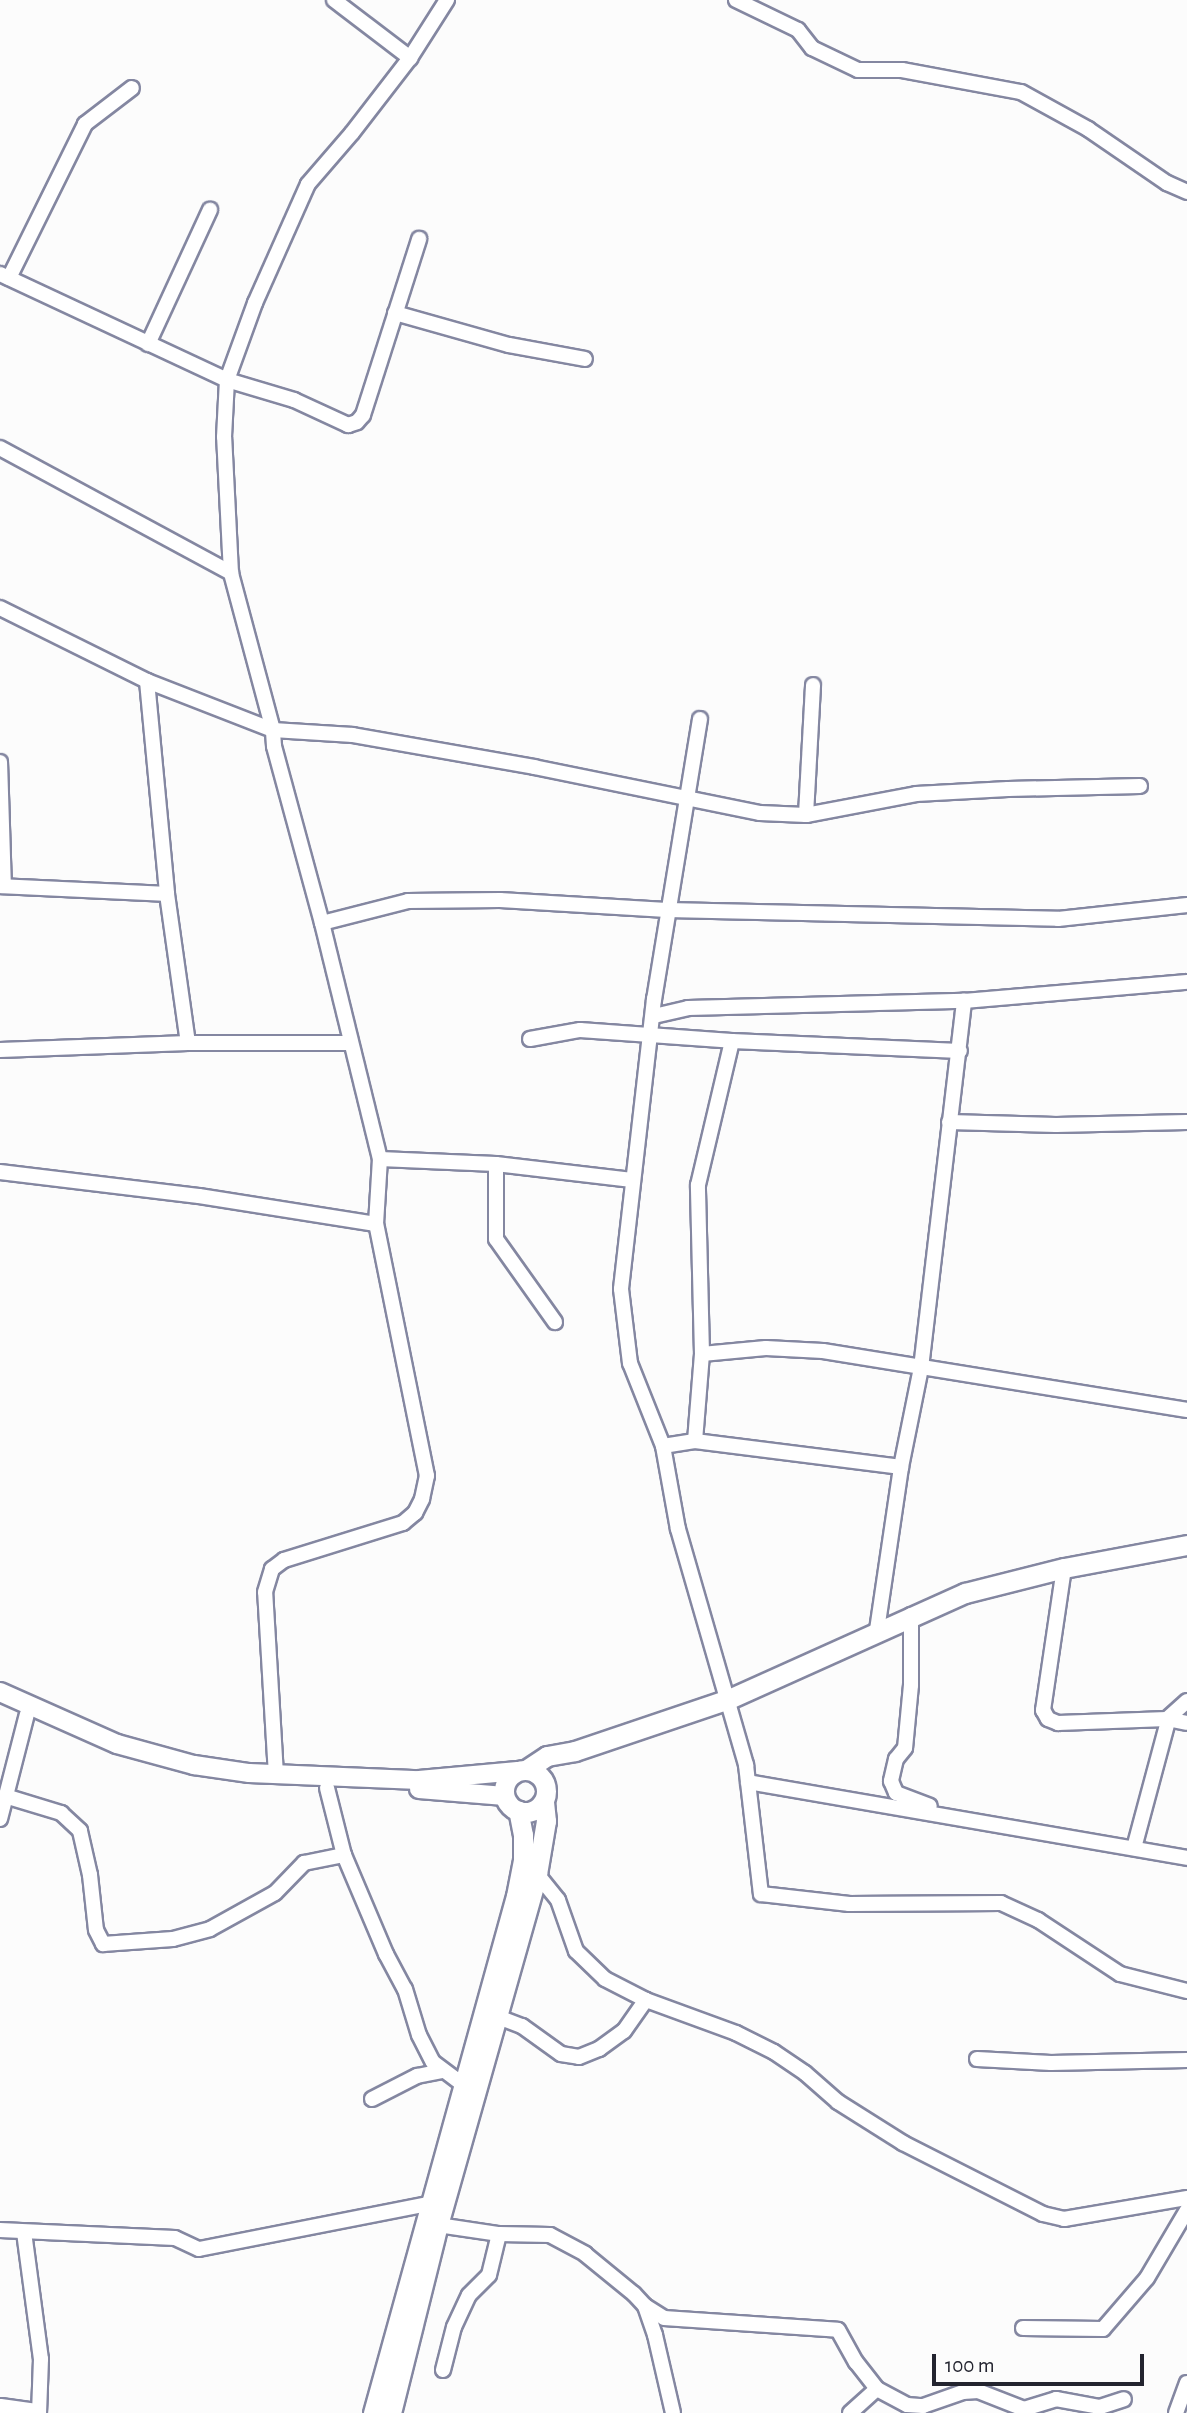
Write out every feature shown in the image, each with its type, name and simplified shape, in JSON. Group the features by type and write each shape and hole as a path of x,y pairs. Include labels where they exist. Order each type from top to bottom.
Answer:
{"main road":[{"path":"373,2413 516,1896 523,1859 523,1835 507,1781 547,1756 575,1751 729,1699 877,1630 965,1593 1064,1568 1187,1545"},
{"path":"512,1803 530,1811 575,1751"},
{"path":"391,2413 438,2225 537,1874 546,1821 544,1792 537,1774 522,1770"},
{"path":"0,2408 38,2413"}],"street":[{"path":"334,0 410,58"},
{"path":"276,1775 265,1592 272,1569 284,1560 402,1523 415,1513 426,1486 427,1476 376,1224 380,1159 231,573 224,437 228,380 255,303 308,184 352,133 410,58 447,0"},
{"path":"736,0 798,30 812,48 858,71 902,70 1021,92 1088,129 1167,184 1187,192"},
{"path":"132,88 85,124 5,276 228,380 294,400 348,425 357,422 363,415 419,239"},
{"path":"148,344 210,211"},
{"path":"396,313 509,345 584,359"},
{"path":"0,448 231,573"},
{"path":"0,608 147,681 273,730 353,736 687,797 760,813 806,815 916,794 1140,786"},
{"path":"147,681 167,894 188,1043"},
{"path":"806,815 813,685"},
{"path":"700,719 667,910 632,1180 621,1289 630,1363 663,1446 678,1529 729,1699 748,1782 761,1894 849,1904 1001,1903 1038,1920 1120,1974 1187,1991"},
{"path":"0,762 2,886 167,894"},
{"path":"322,923 408,901 500,900 667,910 1058,919 1187,905"},
{"path":"654,1016 670,1010 700,1007 964,1001 1187,982"},
{"path":"877,1630 901,1467 921,1368 964,1001"},
{"path":"530,1040 580,1030 732,1041 960,1051"},
{"path":"695,1441 702,1354 698,1185 732,1041"},
{"path":"0,1050 188,1043 351,1043"},
{"path":"948,1122 1056,1125 1187,1122"},
{"path":"380,1159 496,1164 632,1180"},
{"path":"496,1164 496,1238 555,1322"},
{"path":"0,1172 199,1196 376,1224"},
{"path":"702,1354 766,1348 823,1350 1187,1410"},
{"path":"663,1446 695,1441 901,1467"},
{"path":"1064,1568 1043,1710 1048,1719 1058,1723 1167,1720 1187,1723"},
{"path":"911,1615 911,1685 905,1748 896,1759 891,1781 896,1793 958,1816"},
{"path":"0,1692 117,1744 194,1765 276,1775 419,1780 522,1770"},
{"path":"1133,1849 1167,1720 1187,1701"},
{"path":"0,1703 109,1754 198,1776 269,1786 418,1788 512,1803"},
{"path":"0,1819 27,1714"},
{"path":"748,1782 958,1816 1187,1858"},
{"path":"327,1788 344,1855 386,1954 405,1989 419,2035 433,2062 463,2085"},
{"path":"5,1796 61,1812 80,1832 90,1875 96,1930 103,1944 173,1939 210,1929 275,1893 304,1863 344,1855"},
{"path":"537,1874 558,1900 576,1951 606,1979 646,2000 736,2033 774,2052 805,2073 838,2102 903,2143 1053,2218 1064,2219 1187,2198"},
{"path":"498,2017 522,2026 561,2054 579,2057 599,2049 624,2031 646,2000"},
{"path":"977,2059 1051,2063 1187,2060"},
{"path":"372,2099 416,2076 442,2071"},
{"path":"0,2230 175,2238 199,2249 429,2204"},
{"path":"1023,2328 1103,2329 1147,2278 1187,2210"},
{"path":"438,2225 499,2234 550,2235 585,2254 645,2306 664,2318 838,2330 856,2362 877,2389 907,2405 923,2406 963,2392 978,2391 1024,2409 1056,2399 1100,2407 1124,2399"},
{"path":"24,2232 41,2359 38,2413"},
{"path":"443,2370 454,2327 469,2295 489,2275 499,2234"},
{"path":"645,2306 655,2335 673,2413"},
{"path":"1176,2413 1187,2383"},
{"path":"850,2413 877,2389"}]}
